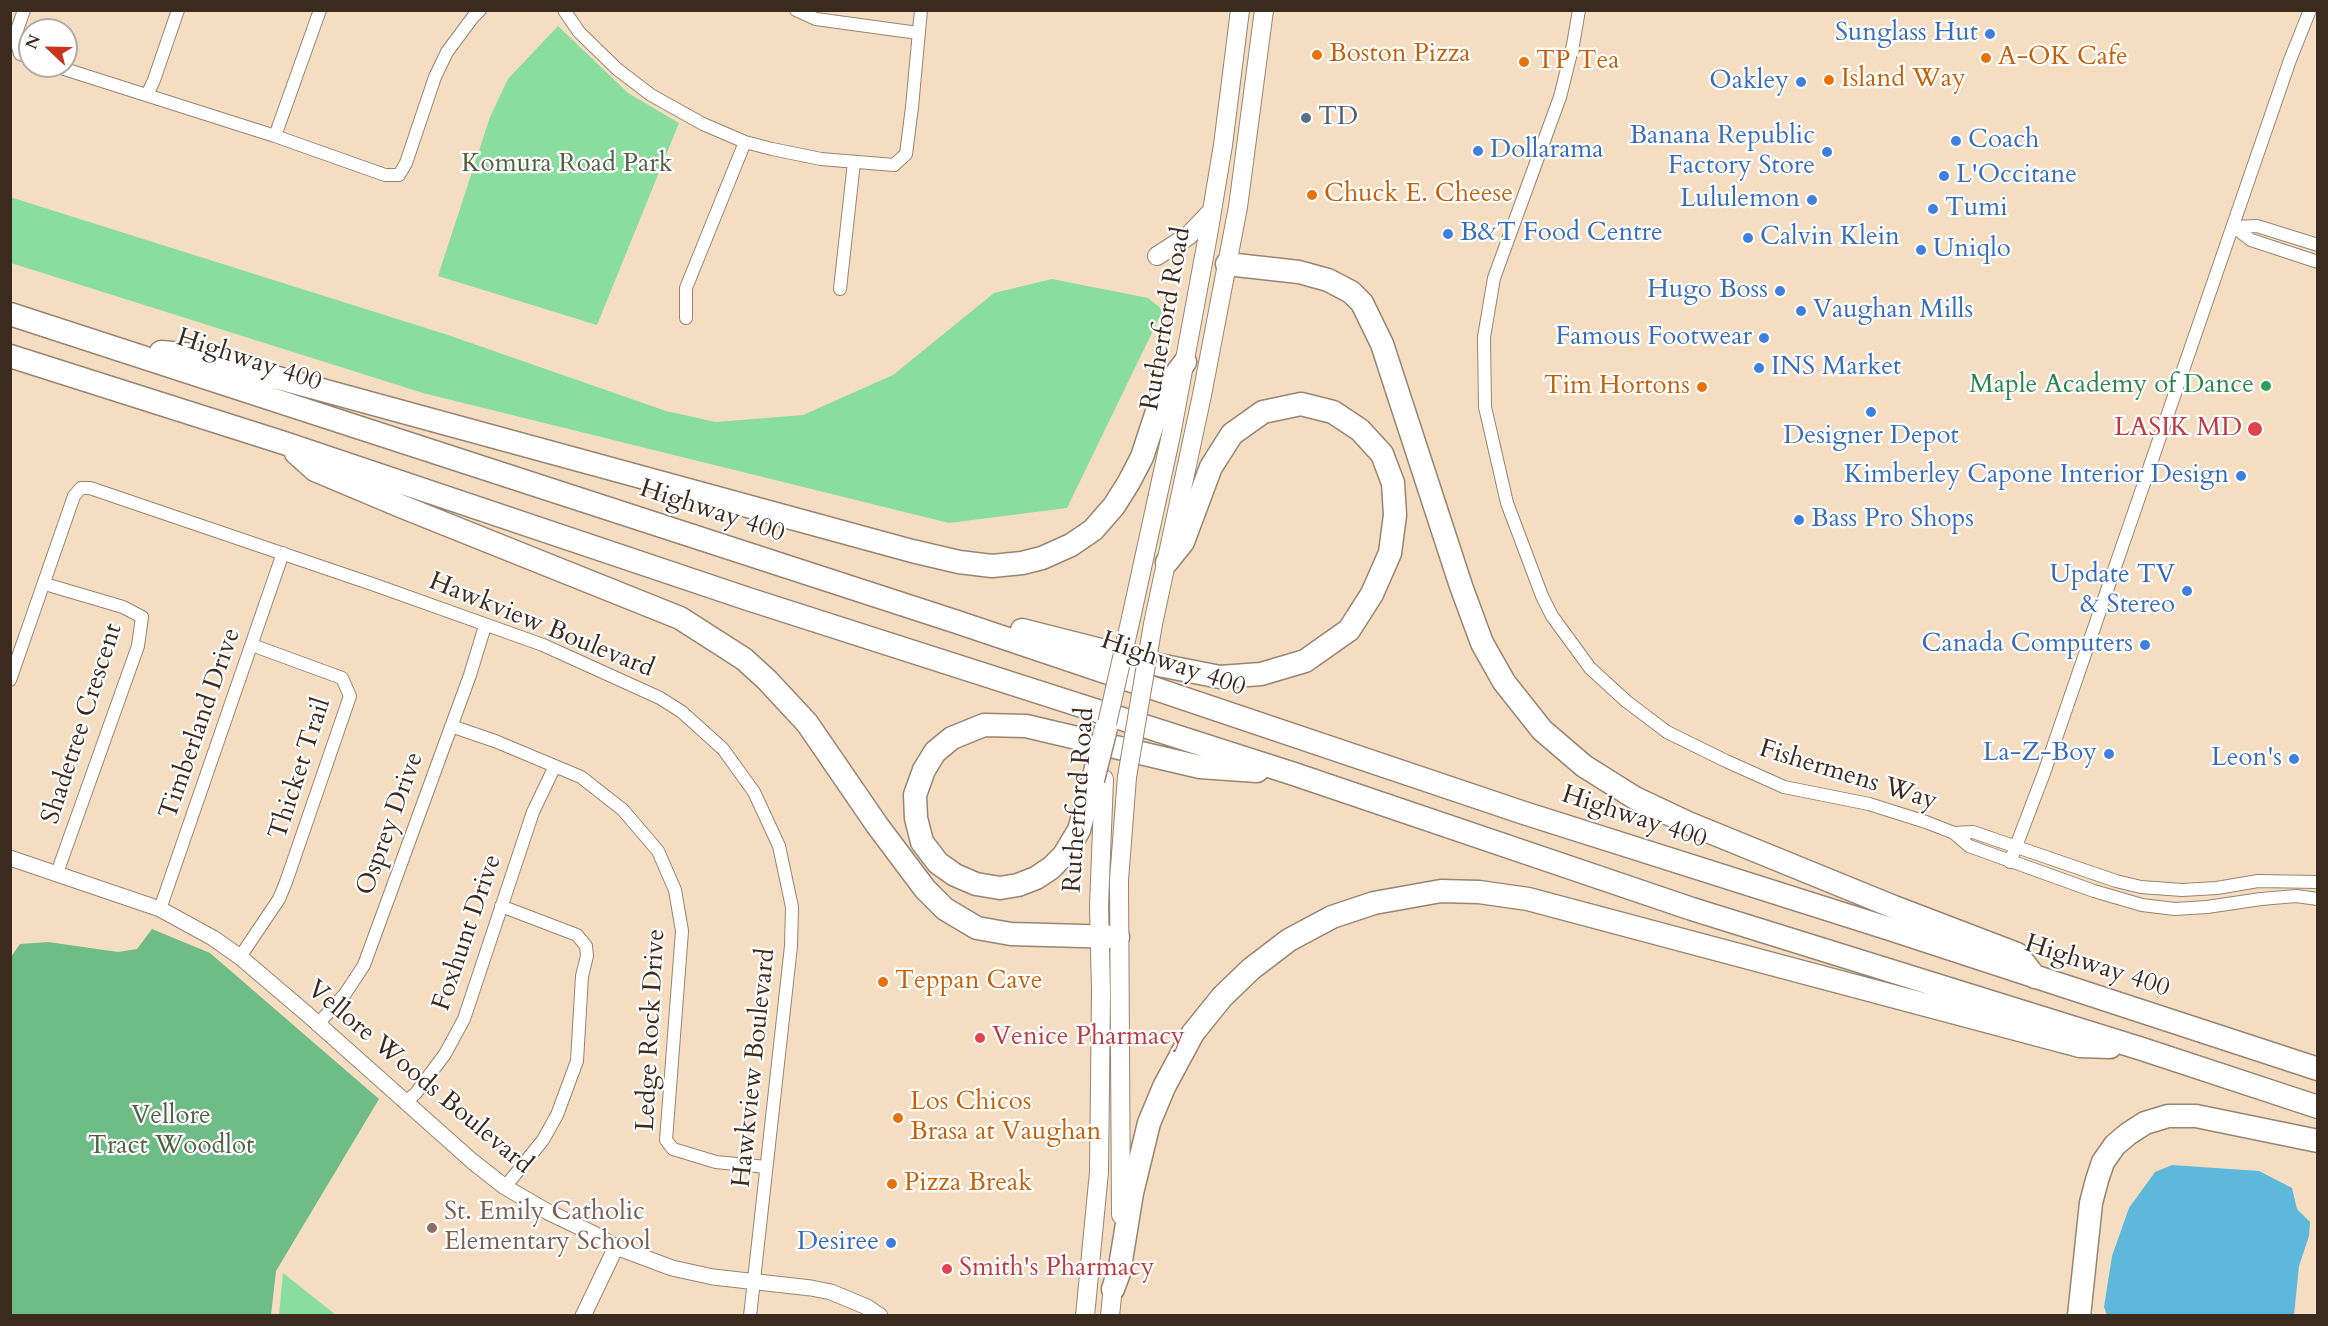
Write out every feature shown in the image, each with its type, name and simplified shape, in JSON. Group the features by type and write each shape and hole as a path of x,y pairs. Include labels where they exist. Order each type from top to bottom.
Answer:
{"highway":[{"path":"1227,264 1299,272 1328,280 1351,292 1362,303 1382,344 1461,586 1482,643 1504,682 1542,730 1584,766 1635,798 1688,823 1894,907 2017,954 2035,977"},
{"name":"Highway 400","path":"10,314 957,622 1524,813 2318,1069"},
{"path":"118,348 194,355 901,548 959,562 992,566 1042,558 1071,545 1093,530 1114,506 1129,482 1142,457 1164,390 1185,362"},
{"path":"10,356 284,443 759,603 1294,774 1692,909 2142,1048 2318,1107"},
{"path":"957,622 1015,628 1164,666 1220,677 1261,674 1305,661 1349,630 1372,594 1390,553 1395,515 1393,483 1382,454 1360,430 1333,412 1301,404 1263,412 1232,434 1211,467 1183,542 1167,562"},
{"path":"284,443 315,470 680,618 744,659 807,723 877,825 925,889 945,909 977,928 1011,934 1109,937"},
{"path":"1106,728 1098,779 1079,830 1064,855 1036,878 1018,885 1000,888 976,884 955,875 938,863 922,842 916,818 915,795 924,770 935,752 952,738 984,725 1026,726 1070,735 1200,767 1294,774"},
{"path":"1113,1289 1119,1273 1132,1193 1149,1123 1164,1087 1193,1033 1222,997 1251,969 1289,940 1332,916 1374,903 1441,891 1479,892 1528,899 2080,1046 2142,1048"},
{"path":"2079,1316 2091,1203 2097,1180 2103,1162 2115,1145 2128,1134 2145,1123 2168,1116 2196,1116 2318,1141"}],"main road":[{"name":"Rutherford Road","path":"1106,728 1169,446 1185,362 1212,211 1240,10"},
{"name":"Rutherford Road","path":"1085,1316 1099,1172 1109,937 1119,880 1127,777 1153,624 1238,207 1264,10"},
{"path":"1157,256 1188,236 1212,211"},
{"path":"1202,268 1227,264"},
{"name":"Rutherford Road","path":"1098,779 1099,906 1109,937 1122,1093 1121,1216 1110,1316"}],"street":[{"path":"147,95 178,10"},
{"path":"275,136 320,10"},
{"path":"78,73 275,136 385,175 399,175 406,163 435,77 447,52 480,10"},
{"path":"564,10 579,32 617,69 640,87 703,124 745,142 821,159 894,165 906,154 921,10"},
{"path":"796,10 816,19 918,33"},
{"name":"Fishermens Way","path":"1579,10 1560,97 1494,278 1484,337 1485,407 1507,503 1542,596 1552,616 1590,668 1626,701 1667,732 1699,749 1784,786 1879,807 1954,833 1969,846 2094,891 2153,906 2175,909 2296,896 2318,898"},
{"path":"2010,862 2044,773 2290,60 2310,10"},
{"path":"18,27 15,36 18,47"},
{"path":"686,318 686,288 745,142"},
{"path":"840,290 854,162"},
{"path":"2234,227 2257,226 2318,245"},
{"path":"2234,227 2252,240 2318,262"},
{"name":"Hawkview Boulevard","path":"45,584 74,496 81,489 90,488 103,491 543,645 660,698 682,711 723,749 754,792 779,846 792,907 791,946 750,1316"},
{"name":"Timberland Drive","path":"160,909 283,553"},
{"path":"10,680 45,584"},
{"name":"Shadetree Crescent","path":"45,584 123,607 142,617 138,646 57,873"},
{"name":"Osprey Drive","path":"317,1025 345,994 363,965 451,726 485,626"},
{"name":"Thicket Trail","path":"240,957 279,899 350,696 342,678 252,645"},
{"name":"Ledge Rock Drive","path":"451,726 581,777 623,810 658,851 675,890 682,931 666,1140 673,1149 696,1157 749,1167 766,1167"},
{"name":"Foxhunt Drive","path":"406,1102 416,1093 456,1037 464,1019 533,812 555,766"},
{"name":"Fishermens Way","path":"1954,833 1973,832 2116,881 2141,887 2182,890 2217,888 2258,881 2318,882"},
{"name":"Vellore Woods Boulevard","path":"10,858 160,909 213,938 240,957 472,1161 505,1187 548,1212 616,1247 689,1273 831,1292 867,1307 880,1316"},
{"path":"501,906 577,935 586,946 587,956 582,976 577,1061 557,1115 543,1140 505,1187"},
{"path":"583,1316 616,1247"}],"green space":[{"name":"Komura Road Park","path":"558,26 628,93 679,123 597,325 438,276 490,117 508,79"},
{"path":"10,197 448,335 666,411 716,422 803,415 893,375 994,293 1052,279 1148,298 1163,310 1067,508 949,523 423,393 11,263"},
{"name":"Vellore Tract Woodlot","path":"152,929 210,953 379,1099 276,1271 271,1315 11,1315 11,957 20,944 48,942 118,952 137,949"},
{"path":"283,1273 336,1315 279,1315"}],"water":[{"path":"2172,1165 2259,1171 2292,1188 2297,1209 2310,1222 2309,1236 2299,1266 2294,1315 2107,1315 2104,1307 2112,1256 2129,1208 2155,1172"}],"place":[{"name":"Sunglass Hut","path":"1990,34"},
{"name":"Boston Pizza","path":"1317,55"},
{"name":"A-OK Cafe","path":"1986,58"},
{"name":"TP Tea","path":"1524,62"},
{"name":"Island Way","path":"1829,80"},
{"name":"Oakley","path":"1801,82"},
{"name":"TD","path":"1306,118"},
{"name":"Coach","path":"1956,141"},
{"name":"Dollarama","path":"1478,151"},
{"name":"Banana Republic Factory Store","path":"1827,152"},
{"name":"L'Occitane","path":"1944,176"},
{"name":"Chuck E. Cheese","path":"1312,195"},
{"name":"Lululemon","path":"1812,200"},
{"name":"Tumi","path":"1933,209"},
{"name":"B&T Food Centre","path":"1448,234"},
{"name":"Calvin Klein","path":"1748,238"},
{"name":"Uniqlo","path":"1921,250"},
{"name":"Hugo Boss","path":"1780,291"},
{"name":"Vaughan Mills","path":"1801,311"},
{"name":"Famous Footwear","path":"1764,338"},
{"name":"INS Market","path":"1759,368"},
{"name":"Maple Academy of Dance","path":"2266,386"},
{"name":"Tim Hortons","path":"1702,387"},
{"name":"Designer Depot","path":"1871,412"},
{"name":"LASIK MD","path":"2255,429"},
{"name":"Kimberley Capone Interior Design","path":"2241,476"},
{"name":"Bass Pro Shops","path":"1799,520"},
{"name":"Update TV & Stereo","path":"2187,591"},
{"name":"Canada Computers","path":"2145,645"},
{"name":"La-Z-Boy","path":"2109,754"},
{"name":"Leon's","path":"2294,759"},
{"name":"Teppan Cave","path":"883,982"},
{"name":"Venice Pharmacy","path":"980,1038"},
{"name":"Los Chicos Brasa at Vaughan","path":"898,1118"},
{"name":"Pizza Break","path":"892,1184"},
{"name":"St. Emily Catholic Elementary School","path":"432,1228"},
{"name":"Desiree","path":"891,1243"},
{"name":"Smith's Pharmacy","path":"947,1269"}]}
